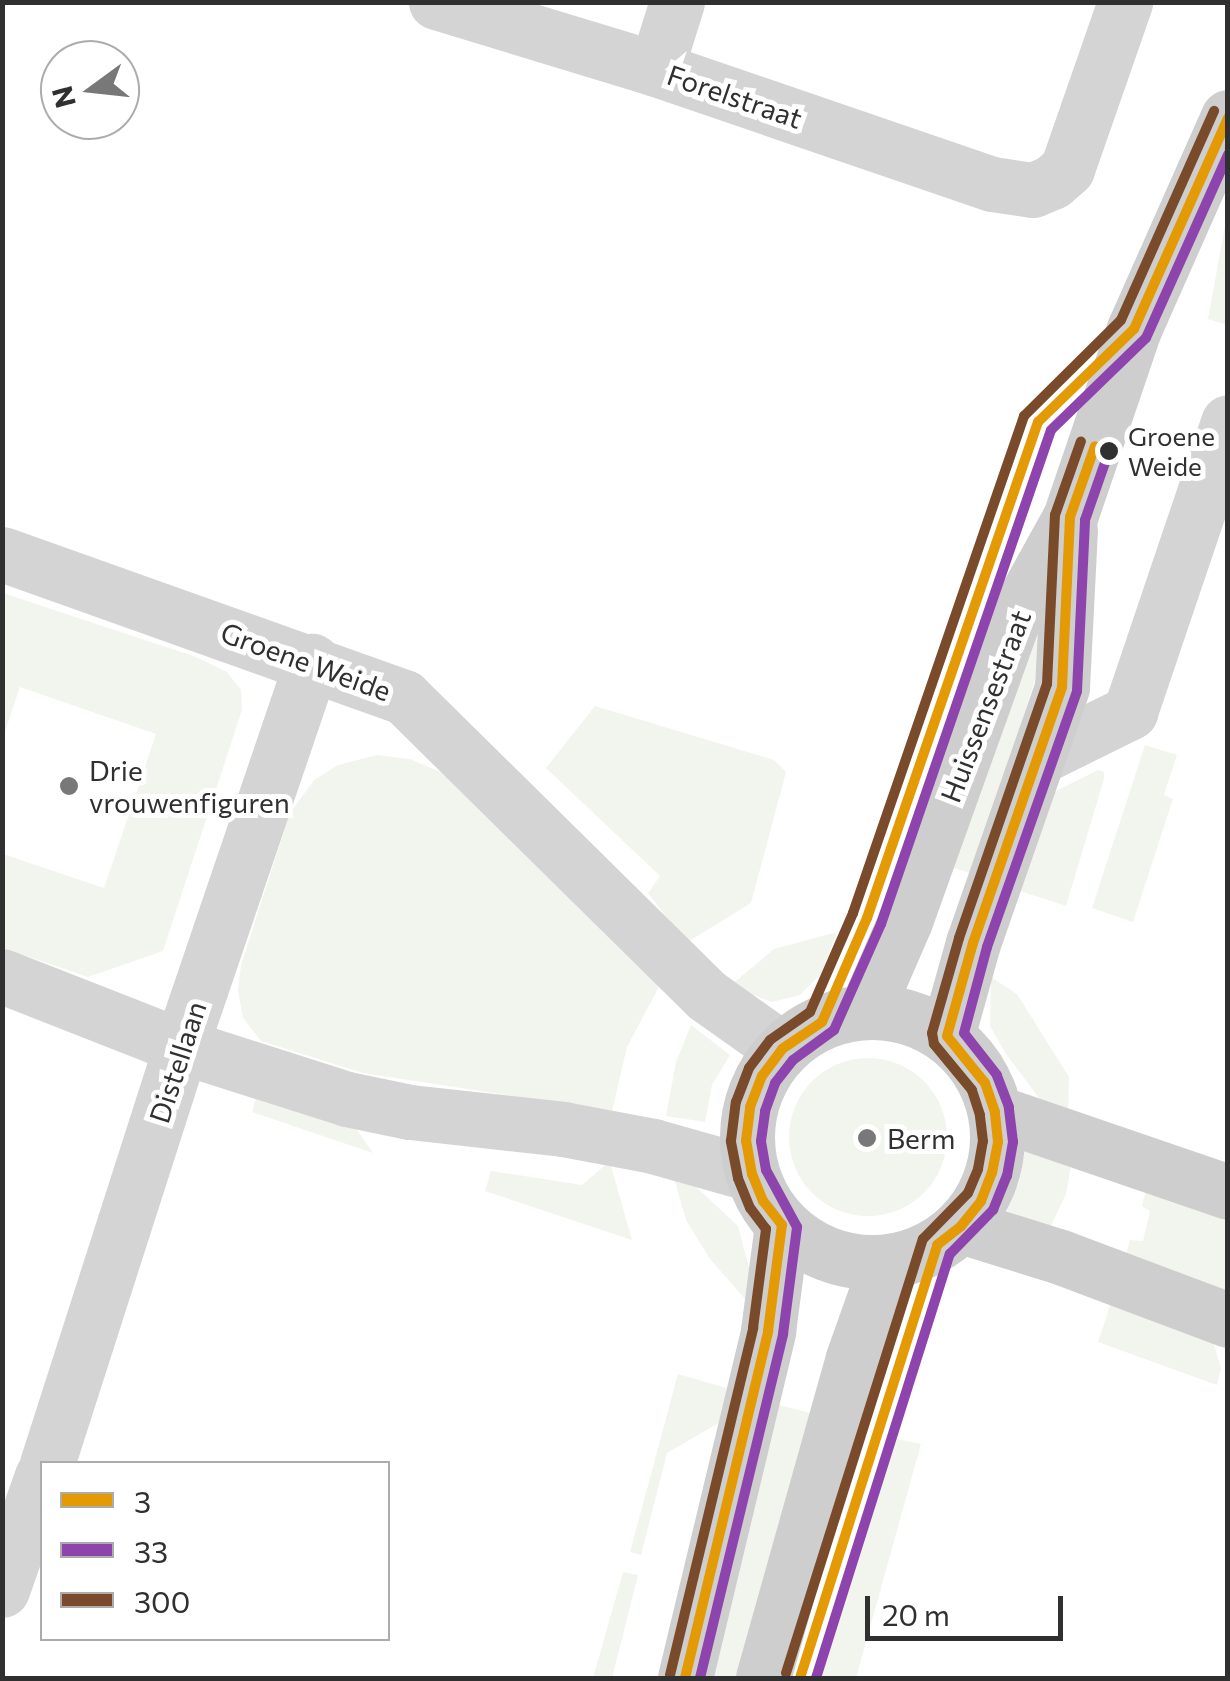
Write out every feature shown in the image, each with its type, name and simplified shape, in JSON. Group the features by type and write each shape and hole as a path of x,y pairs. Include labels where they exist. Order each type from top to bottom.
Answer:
{"street":[{"name":"Forelstraat","path":"436,2 656,70 992,184 1032,190 1052,182 1066,168 1124,2"},
{"path":"656,70 677,2"},
{"name":"Huissensestraat","path":"866,1012 906,921 1014,620 1070,517 1134,329 1228,117"},
{"path":"1039,757 1130,712 1228,422"},
{"name":"Huissensestraat","path":"947,1036 973,943 1062,687 1070,517"},
{"name":"Groene Weide","path":"2,554 404,697 706,995 782,1050"},
{"name":"Distellaan","path":"47,1461 181,1046 312,662"},
{"path":"2,976 181,1046 347,1098 410,1112 564,1129 653,1146 752,1174"},
{"path":"866,1012 922,1022 947,1036 985,1083 995,1112 998,1142 992,1173 980,1201 961,1226 937,1245 887,1262 830,1256 782,1225 764,1201 752,1174 746,1140 750,1107 762,1076 782,1050 822,1022 866,1012"},
{"path":"995,1112 1228,1192"},
{"path":"685,1678 768,1331 782,1225"},
{"path":"961,1226 1058,1256 1228,1320"},
{"path":"764,1678 853,1358 887,1262"},
{"path":"2,1590 40,1482"}],"shaded area":[{"path":"1227,215 1228,325 1208,319"},
{"path":"3,593 196,657 227,672 241,690 242,710 163,951 88,977 3,948 3,854 104,888 156,734 20,687 3,737"},
{"path":"1038,631 1035,680 973,874 951,867"},
{"path":"595,706 774,760 786,772 751,903 686,943 648,893 660,876 546,768"},
{"path":"1145,745 1177,755 1164,795 1173,799 1133,922 1092,908"},
{"path":"377,755 410,759 445,774 660,985 627,1047 612,1111 363,1073 261,1041 243,1018 238,990 241,965 290,813 314,780 338,765"},
{"path":"1098,770 1104,772 1104,779 1066,906 1017,890 1050,794"},
{"path":"837,932 821,974 800,995 772,1002 730,986 774,949"},
{"path":"991,977 1017,994 1069,1077 1068,1117 1042,1102 990,1026"},
{"path":"691,1025 730,1055 712,1085 705,1122 666,1116 676,1062"},
{"path":"868,1058 898,1064 924,1081 941,1107 947,1137 941,1167 924,1193 898,1210 868,1216 838,1210 812,1193 795,1167 789,1137 795,1107 812,1081 838,1064"},
{"path":"256,1098 355,1127 373,1153 252,1112"},
{"path":"1026,1143 1072,1159 1066,1194 1049,1230 1005,1216 1020,1179"},
{"path":"604,1166 611,1166 632,1240 485,1191 491,1171 582,1185"},
{"path":"673,1175 693,1184 738,1226 750,1271 745,1299 710,1259 686,1220"},
{"path":"1147,1187 1227,1214 1227,1301 1126,1255 1130,1240 1143,1241 1150,1211 1142,1206"},
{"path":"1111,1303 1212,1338 1221,1368 1217,1385 1098,1342"},
{"path":"678,1374 730,1389 722,1421 667,1453 641,1555 630,1552"},
{"path":"771,1403 814,1414 741,1678 705,1678"},
{"path":"893,1438 921,1444 856,1678 820,1678"},
{"path":"623,1572 638,1575 612,1678 593,1678"}],"transit line":[{"name":"300","path":"670,1675 753,1328 766,1229 750,1208 738,1178 731,1141 736,1102 749,1068 770,1040 810,1012 853,913 1024,416 1121,320 1214,111"},
{"name":"3","path":"685,1678 768,1331 782,1225 763,1201 752,1174 746,1141 750,1107 762,1076 782,1049 822,1022 867,918 1038,422 1134,329 1228,118"},
{"name":"33","path":"700,1678 783,1334 797,1227 766,1170 761,1141 765,1111 775,1083 793,1060 834,1030 881,924 1051,430 1146,338 1228,155"},
{"name":"300","path":"786,1673 923,1239 968,1193 978,1169 983,1141 972,1090 934,1044 932,1033 959,938 1047,684 1055,515 1081,441"},
{"name":"3","path":"800,1678 937,1245 961,1226 981,1201 992,1173 998,1142 995,1112 985,1083 947,1036 973,943 1062,687 1070,517 1095,446"},
{"name":"33","path":"816,1678 950,1254 993,1210 1007,1176 1013,1142 1009,1107 997,1075 964,1033 987,947 1077,691 1085,520 1109,451"}],"place":[{"name":"Groene Weide","path":"1109,451"},
{"name":"Drie vrouwenfiguren","path":"69,786"},
{"name":"Berm","path":"867,1138"}]}
